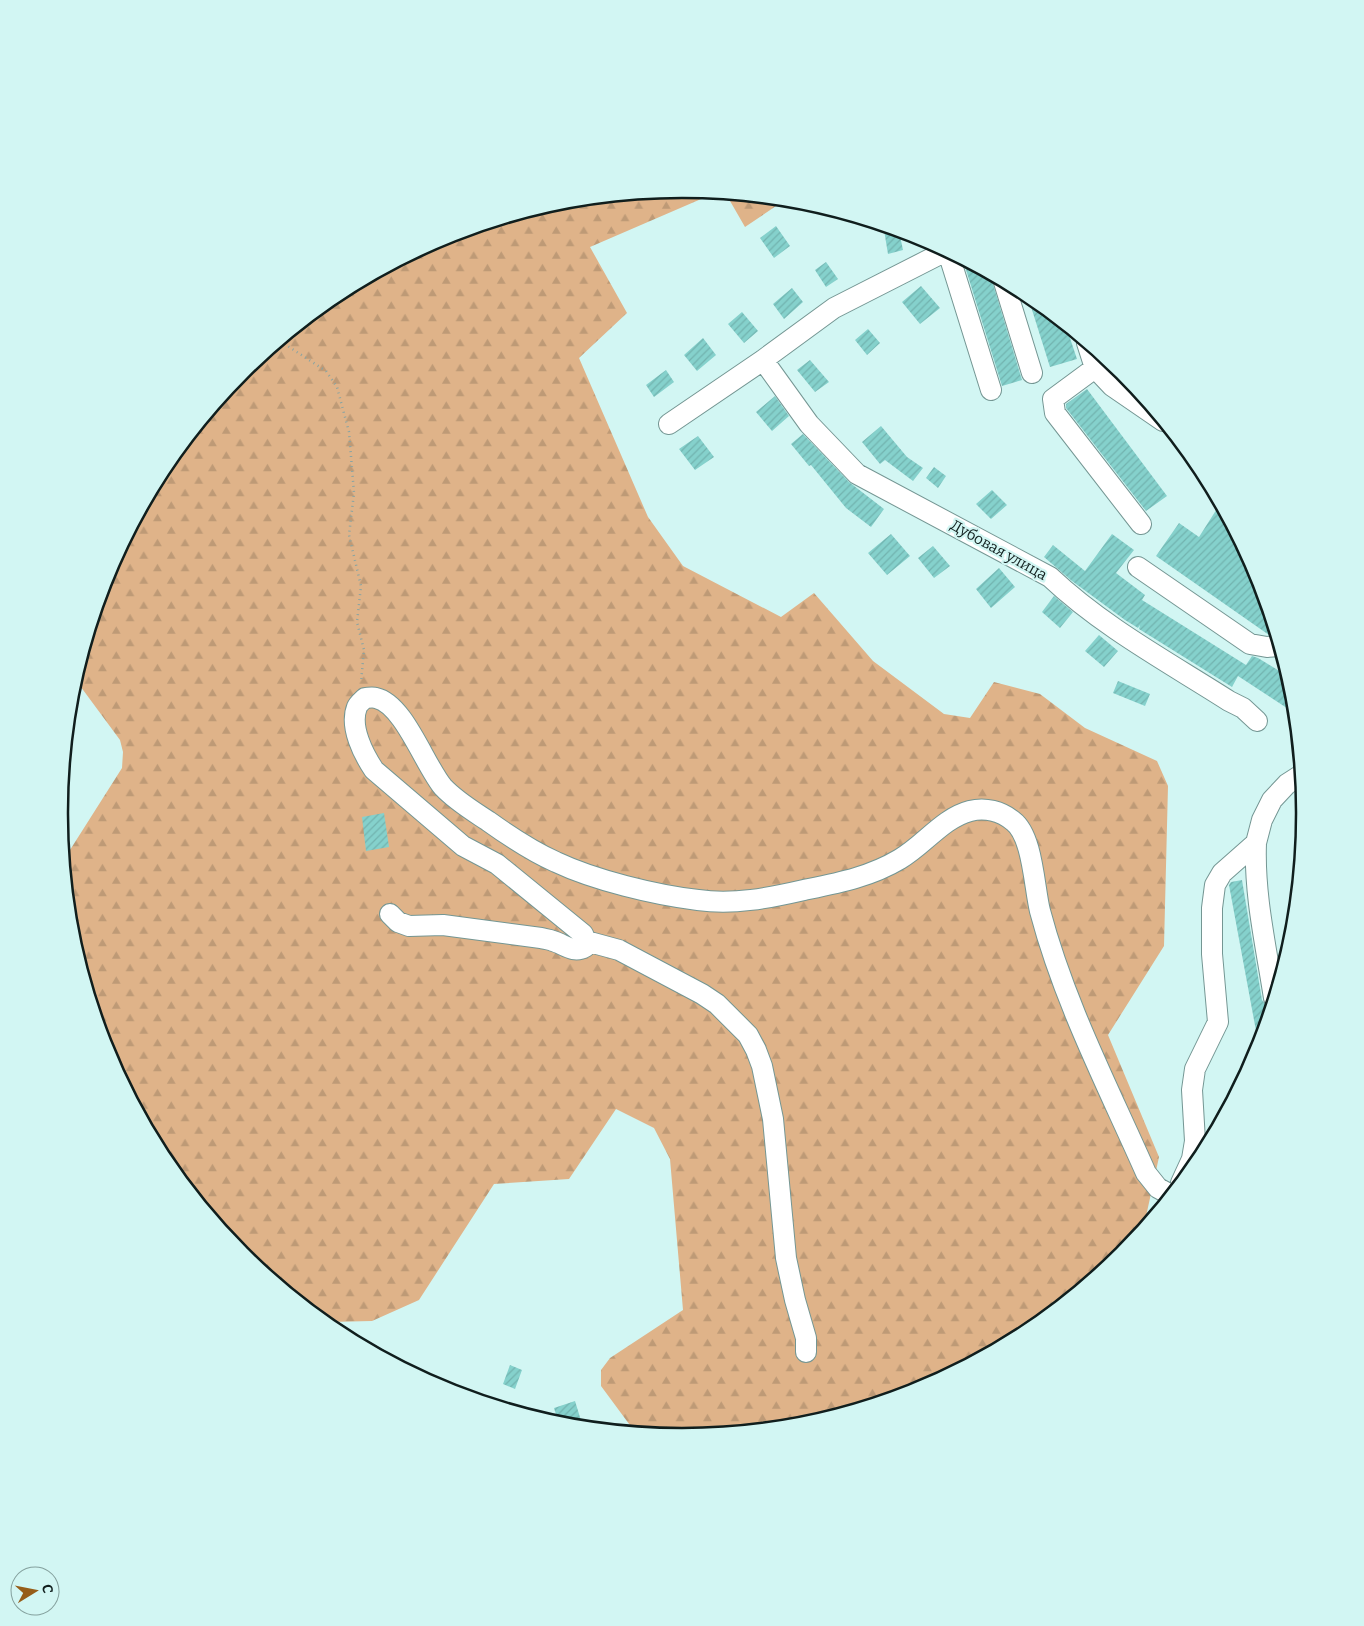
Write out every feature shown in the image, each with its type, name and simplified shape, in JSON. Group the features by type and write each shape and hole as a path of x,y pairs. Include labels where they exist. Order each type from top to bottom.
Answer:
{"street":[{"path":"669,424 834,308 939,255"},
{"path":"950,260 991,390"},
{"path":"1007,292 1032,373"},
{"path":"1091,354 1095,368 1112,386 1144,408"},
{"name":"Дубовая улица","path":"762,360 809,424 857,474 1050,577 1067,593 1119,632 1243,708 1257,721"},
{"path":"1095,368 1053,399 1055,413 1141,524"},
{"path":"1138,568 1250,644 1257,647 1274,646"},
{"path":"390,914 398,922 409,926 443,925 540,938 554,941 572,950 580,950 585,947 586,941 583,934 496,864 463,846 374,770 365,756 358,738 355,720 357,706 365,698 376,698 386,703 400,717 412,734 430,768 443,786 461,803 517,841 556,863 593,876 638,888 698,900 729,902 756,900 851,881 879,871 904,857 953,819 969,812 984,809 1000,813 1015,822 1023,834 1029,852 1035,893 1065,992 1146,1173 1158,1188 1166,1192"},
{"path":"1272,985 1258,901 1255,869 1256,843 1262,820 1272,800 1287,784 1295,779"},
{"path":"1193,1154 1195,1141 1192,1090 1195,1069 1218,1022 1212,954 1212,908 1215,885 1222,873 1256,843"},
{"path":"586,941 619,950 702,994 717,1004 748,1036 756,1050 762,1066 773,1119 786,1258 806,1338 806,1352"}],"path":[{"path":"285,344 326,371 337,387 350,432 354,493 349,535 361,586 357,622 364,650 361,684 365,698"}],"green space":[{"path":"701,199 590,247 627,313 579,358 648,517 683,566 781,617 814,593 873,661 944,714 970,718 994,682 1040,694 1085,728 1157,761 1168,786 1164,946 1108,1035 1159,1157 1146,1215 1117,1248 1056,1301 989,1345 917,1381 841,1407 802,1416 722,1426 682,1428 630,1425 601,1386 601,1370 610,1358 683,1310 670,1159 654,1128 616,1109 569,1179 494,1184 419,1300 372,1321 338,1322 308,1301 247,1248 194,1187 150,1120 131,1085 100,1011 79,933 69,852 122,768 123,752 120,740 81,686 100,615 131,541 171,472 194,439 247,378 308,325 341,302 410,262 447,245 523,219 562,210 642,200"},
{"path":"730,201 776,206 745,227"}],"building":[{"path":"776,226 790,246 774,258 760,238"},
{"path":"884,233 901,239 903,250 888,254"},
{"path":"826,262 838,279 826,287 815,270"},
{"path":"966,268 993,283 1022,380 1002,386"},
{"path":"921,286 940,308 920,324 902,302"},
{"path":"792,288 803,302 784,319 773,304"},
{"path":"1031,308 1069,336 1077,359 1050,367"},
{"path":"742,312 758,331 744,343 728,324"},
{"path":"868,329 880,343 867,355 855,340"},
{"path":"703,338 716,355 697,371 684,355"},
{"path":"810,360 829,382 815,392 797,370"},
{"path":"666,370 674,382 654,397 646,385"},
{"path":"1087,389 1167,496 1146,511 1066,408 1066,404"},
{"path":"775,396 789,416 772,431 756,412"},
{"path":"881,426 907,457 923,468 913,481 885,460 880,464 862,442"},
{"path":"803,434 849,482 884,509 871,527 846,508 791,444"},
{"path":"698,436 714,457 695,470 679,449"},
{"path":"934,467 946,476 938,488 926,478"},
{"path":"992,490 1007,505 991,519 976,504"},
{"path":"1216,510 1250,578 1270,635 1156,556 1179,523 1199,537"},
{"path":"891,534 910,556 887,575 868,553"},
{"path":"1112,534 1134,550 1116,573 1145,595 1142,600 1246,665 1252,656 1280,672 1287,708 1238,676 1232,687 1139,629 1140,625 1138,628 1125,620 1072,581 1044,557 1053,545 1085,571"},
{"path":"933,546 950,566 934,578 918,558"},
{"path":"999,568 1015,587 991,608 976,589"},
{"path":"1054,596 1073,612 1060,628 1042,612"},
{"path":"1099,635 1118,651 1104,667 1085,651"},
{"path":"1118,681 1150,694 1145,706 1113,693"},
{"path":"384,813 389,847 366,851 362,817"},
{"path":"1242,880 1262,1000 1266,1005 1256,1032 1229,885 1231,882"},
{"path":"510,1365 522,1370 515,1389 503,1384"},
{"path":"575,1401 580,1419 556,1415 554,1408"}]}
